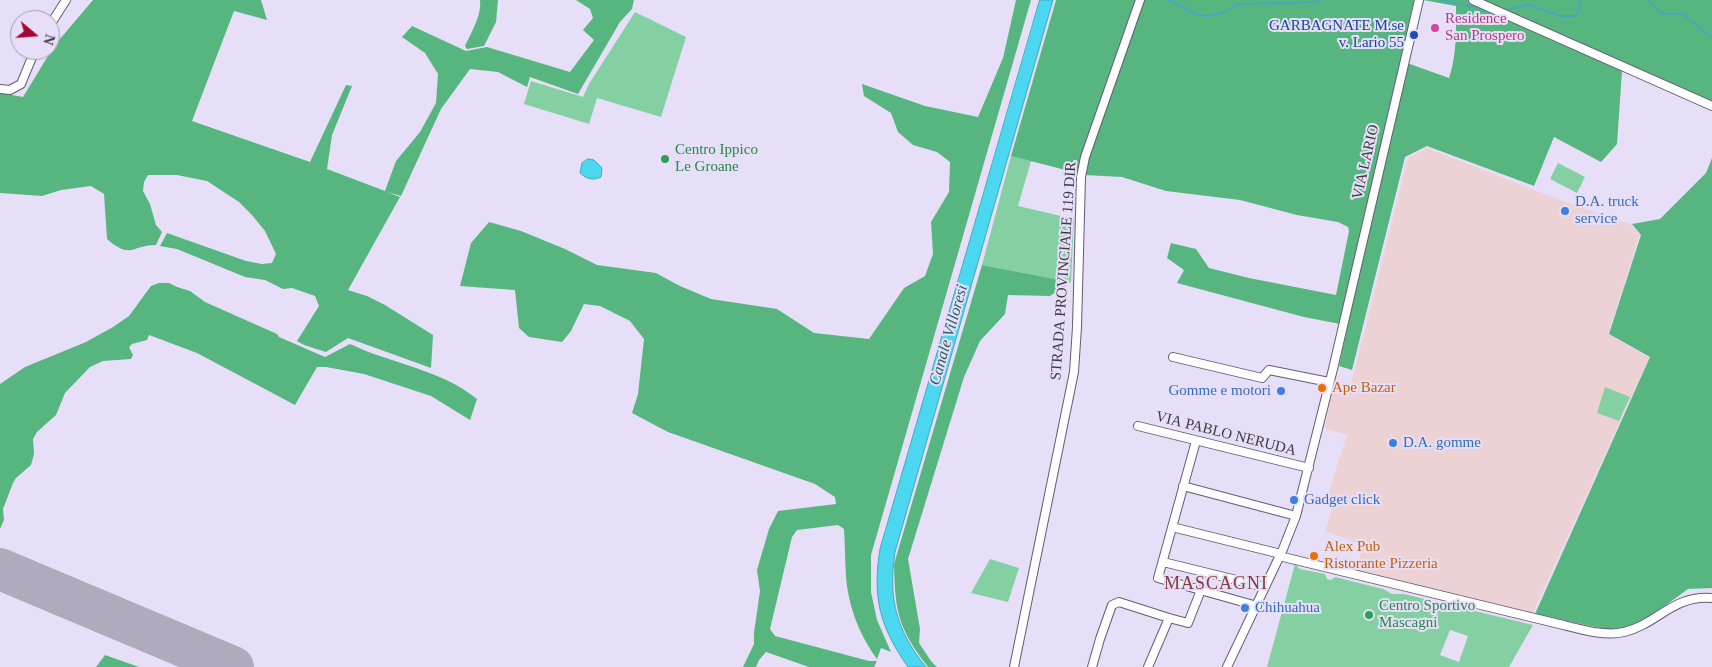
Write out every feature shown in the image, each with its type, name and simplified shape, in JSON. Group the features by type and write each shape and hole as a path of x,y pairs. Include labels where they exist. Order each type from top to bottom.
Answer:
{"street":[{"name":"VIA LARIO","path":"1227,667 1265,588 1296,516 1330,382 1419,0"},
{"path":"1472,0 1712,106"},
{"name":"STRADA PROVINCIALE 119 DIR","path":"1014,667 1074,372 1081,177 1085,157 1139,1"},
{"path":"0,89 10,90 21,84 31,60"},
{"path":"1173,357 1262,378 1269,370 1330,382"},
{"name":"VIA PABLO NERUDA","path":"1138,426 1309,468"},
{"path":"1196,441 1158,578 1256,606"},
{"path":"1183,486 1296,516"},
{"path":"1172,527 1595,632 1614,634 1634,629 1682,601 1704,597 1712,598"},
{"path":"1163,562 1265,588"},
{"path":"1092,667 1112,605 1119,602 1188,622 1201,590"},
{"path":"1148,667 1169,618"}],"shaded area":[{"path":"1427,148 1560,200 1630,224 1640,234 1608,334 1649,358 1531,617 1356,572 1363,545 1325,531 1334,502 1326,500 1347,435 1324,428 1334,387 1350,388 1408,158"}],"green space":[{"path":"93,0 261,0 267,20 234,11 192,121 310,162 346,85 352,86 332,135 327,169 385,191 396,161 420,132 436,103 438,74 425,53 402,37 412,26 466,51 487,47 570,72 594,40 583,30 593,18 590,9 576,0 634,0 632,9 620,22 578,94 530,77 527,87 498,72 470,69 441,109 401,196 387,192 400,197 348,290 367,296 385,305 433,335 431,368 348,338 326,352 304,345 297,341 319,306 315,296 292,288 283,289 265,280 245,277 177,249 160,246 167,233 246,261 262,264 272,263 276,254 265,231 239,202 207,181 177,175 148,175 144,182 143,191 150,204 156,225 162,232 156,245 132,250 121,249 107,239 104,194 91,186 61,190 42,196 0,193 0,93 23,97 45,60 60,60 60,39"},
{"path":"480,0 498,0 496,22 484,46 467,49 465,46 478,18"},
{"path":"1016,0 1031,0 871,555 871,592 877,620 891,652 881,648 877,659 860,631 847,587 844,529 838,525 797,530 792,537 770,629 775,636 869,661 877,661 874,667 809,667 766,652 756,667 743,667 754,644 760,591 757,570 769,529 778,511 836,504 835,497 815,484 668,432 632,413 638,394 644,339 630,321 600,306 584,304 571,331 562,342 529,337 519,328 515,290 460,286 471,243 489,222 521,231 565,249 597,265 656,273 711,299 777,309 814,333 869,339 904,288 925,276 933,254 931,222 949,192 950,162 937,152 913,145 898,132 891,113 864,96 862,84 925,106 978,117 1003,58"},
{"path":"1056,0 1414,0 1340,324 1304,317 1177,283 1184,270 1167,258 1171,243 1196,249 1209,268 1336,295 1349,231 1348,227 1338,222 1297,215 1240,200 1166,191 1122,177 1085,175 1011,156"},
{"path":"1423,0 1712,0 1712,106 1628,68 1622,71 1617,144 1601,162 1554,137 1534,186 1427,146 1405,157 1352,370 1339,366 1407,63 1449,78 1453,60 1456,6"},
{"path":"635,12 686,37 661,117 597,98 589,124 524,104 531,81 583,97 589,84"},
{"path":"1011,156 1031,161 1018,206 1074,219 1071,282 982,265"},
{"path":"1712,158 1712,588 1688,589 1640,624 1621,631 1535,614 1650,357 1609,334 1641,235 1632,224 1660,219 1706,173"},
{"path":"1558,163 1585,177 1577,193 1550,179"},
{"path":"982,265 1071,282 1050,296 1008,295 1005,314 980,341 964,377 908,559 920,629 919,643 937,667 928,667 910,641 900,619 897,607 894,564"},
{"path":"159,283 169,283 190,291 205,302 325,357 350,344 432,374 463,389 477,399 470,420 431,396 364,374 326,367 317,367 295,405 197,353 149,335 147,340 132,344 129,347 133,355 131,359 103,361 90,367 65,393 56,415 37,432 33,439 34,454 31,465 13,483 3,509 4,520 0,529 0,384 25,367 86,342 113,327 129,316 151,286"},
{"path":"1605,387 1630,397 1619,421 1597,413"},
{"path":"990,559 1019,568 1008,602 971,593"},
{"name":"Centro Sportivo Mascagni","path":"1295,564 1300,569 1325,574 1327,579 1331,580 1335,577 1383,589 1392,594 1404,594 1533,625 1509,667 1267,667","holes":["1450,630 1468,636 1459,662 1440,655"]},
{"path":"105,655 139,667 96,667"}],"water":[{"name":"Canale Villoresi","path":"1040,0 1053,0 895,552 893,584 897,613 908,640 926,667 908,667 891,639 881,611 877,582 880,549"},
{"path":"588,159 594,160 602,168 601,177 590,179 580,173 582,163"}],"waterway":[{"path":"1169,0 1198,15 1209,16 1222,13 1238,4 1317,2 1320,0"},
{"path":"1442,0 1490,11"},
{"path":"1507,10 1529,5 1561,16 1575,16 1580,5 1579,0"},
{"path":"1648,0 1660,12 1683,14 1712,38"}],"runway":[{"path":"0,569 233,667"}],"place":[{"name":"Residence San Prospero","path":"1435,28"},
{"name":"GARBAGNATE M.se v. Lario 55","path":"1414,35"},
{"name":"Centro Ippico Le Groane","path":"665,159"},
{"name":"D.A. truck service","path":"1565,211"},
{"name":"Ape Bazar","path":"1322,388"},
{"name":"Gomme e motori","path":"1281,391"},
{"name":"D.A. gomme","path":"1393,443"},
{"name":"Gadget click","path":"1294,500"},
{"name":"Alex Pub Ristorante Pizzeria","path":"1314,556"},
{"name":"Chihuahua","path":"1245,608"},
{"name":"Centro Sportivo Mascagni","path":"1369,615"}],"district":[{"name":"MASCAGNI","path":"1216,584"}]}
